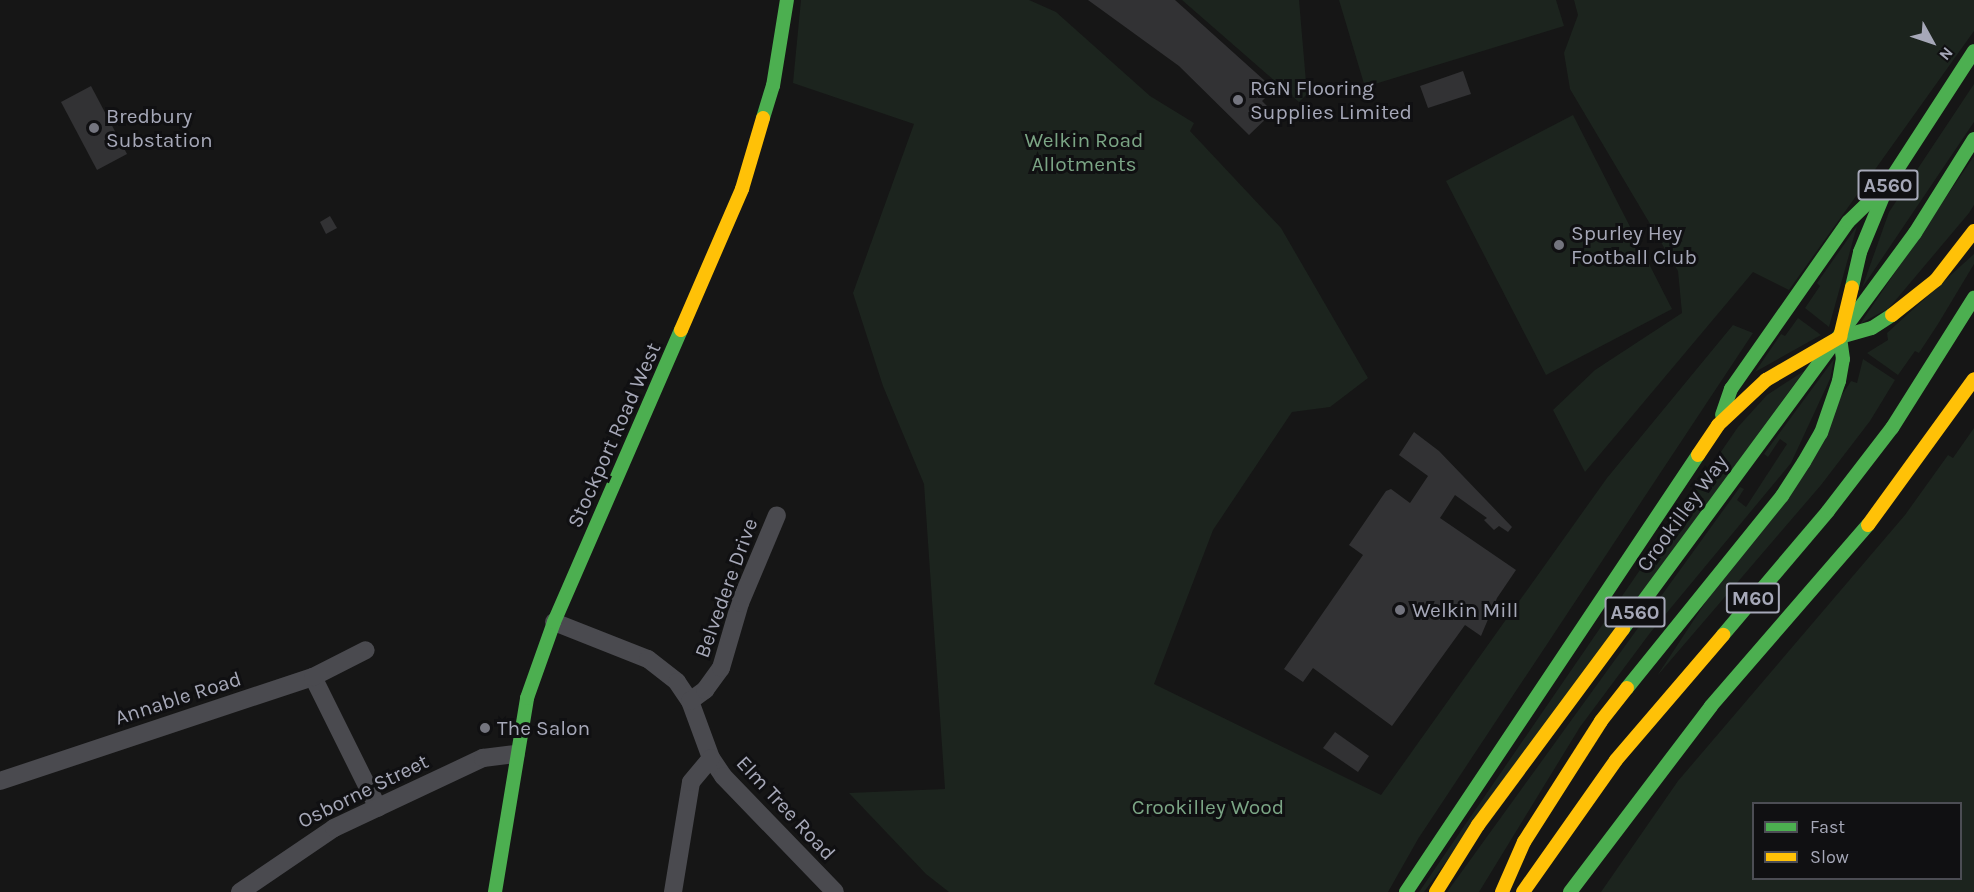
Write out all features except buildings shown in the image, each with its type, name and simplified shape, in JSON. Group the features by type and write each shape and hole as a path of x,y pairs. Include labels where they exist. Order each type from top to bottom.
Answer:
{"main road":[{"name":"Stockport Road West","path":"495,892 516,754 527,699 554,622 742,189 773,86 788,0"},
{"name":"Crookilley Way","path":"1406,892 1718,425 1767,380 1840,337 1860,252 1889,182 1974,51"},
{"name":"Crookilley Way","path":"1436,892 1478,825 1915,233 1974,139"},
{"name":"Crookilley Way","path":"1718,425 1731,389 1809,277 1848,222 1889,182"},
{"path":"1840,337 1872,328 1912,302 1936,280 1974,231"},
{"name":"M60","path":"1523,892 1617,760 1828,511 1884,437 1974,298"},
{"name":"M60","path":"1502,892 1524,842 1601,721 1782,496 1804,462 1821,433 1839,381 1843,359 1840,337"},
{"name":"M60","path":"1570,892 1711,706 1869,524 1974,379"}],"street":[{"name":"Belvedere Drive","path":"690,701 705,690 721,668 740,603 777,515"},
{"name":"Elm Tree Road","path":"554,622 648,659 677,682 690,701 711,758 735,791 835,892"},
{"name":"Annable Road","path":"0,781 314,677 366,650"},
{"path":"314,677 378,808"},
{"name":"Osborne Street","path":"240,892 302,846 378,808 483,758 516,754"},
{"path":"673,892 691,782 711,758"}],"green space":[{"path":"801,0 1029,0 1056,12 1150,96 1194,123 1190,131 1281,228 1368,378 1330,407 1292,412 1213,530 1154,684 1381,795 1607,478 1733,325 1753,333 1418,839 1388,892 949,892 926,874 849,793 945,789 924,484 883,386 853,293 914,124 793,83"},
{"path":"1182,0 1299,0 1307,94 1299,102"},
{"path":"1339,0 1556,0 1564,26 1365,87"},
{"path":"1574,0 1974,0 1974,31 1789,290 1753,272 1585,472 1553,410 1595,370 1682,313 1678,271 1570,89 1564,53 1578,15"},
{"path":"1974,84 1974,122 1862,288 1889,212"},
{"name":"Spurley Hey Football Club","path":"1573,115 1672,309 1546,375 1446,181"},
{"path":"1974,156 1974,205 1969,213 1889,308 1860,324"},
{"path":"1857,226 1829,327 1805,308 1820,286 1817,283"},
{"path":"1974,254 1974,264 1938,324 1919,353 1915,351 1898,375 1867,353 1888,340 1887,333"},
{"path":"1798,318 1821,335 1755,372 1781,334 1785,336"},
{"path":"1834,359 1830,379 1791,463 1650,633 1580,727 1479,892 1447,892 1740,487 1744,489 1737,500 1746,507 1787,444 1780,439 1768,457 1764,454"},
{"path":"1863,359 1895,380 1870,421 1821,485 1657,676 1851,381 1857,383"},
{"path":"1804,371 1424,892 1419,892 1738,427 1767,395"},
{"path":"1974,428 1974,892 1601,892 1678,781 1905,515 1948,455 1953,458"}],"traffic: fast":[{"path":"763,118 773,86 787,0"},
{"path":"1852,287 1860,252 1889,182 1974,51"},
{"path":"1623,629 1915,233 1974,139"},
{"path":"1722,415 1731,389 1848,222 1880,191"},
{"path":"1723,635 1828,511 1892,428 1974,298"},
{"path":"1627,688 1782,496 1804,462 1821,433 1839,381 1843,359 1840,337 1872,328 1892,315"},
{"path":"495,892 527,698 554,622 681,330"},
{"path":"1406,892 1698,455"},
{"path":"1570,892 1711,706 1868,525"}],"traffic: slow":[{"path":"681,330 742,189 763,118"},
{"path":"1892,315 1936,280 1974,231"},
{"path":"1698,455 1718,425 1766,380 1840,337 1852,287"},
{"path":"1868,525 1974,379"},
{"path":"1436,892 1478,825 1623,629"},
{"path":"1523,892 1616,760 1723,635"},
{"path":"1502,892 1524,842 1601,721 1627,688"}],"place":[{"name":"RGN Flooring Supplies Limited","path":"1238,100"},
{"name":"Bredbury Substation","path":"94,128"},
{"name":"Spurley Hey Football Club","path":"1559,245"},
{"name":"Welkin Mill","path":"1400,610"},
{"name":"The Salon","path":"485,728"}],"park label":[{"name":"Welkin Road Allotments","path":"1084,152"},
{"name":"Crookilley Wood","path":"1208,807"}]}
